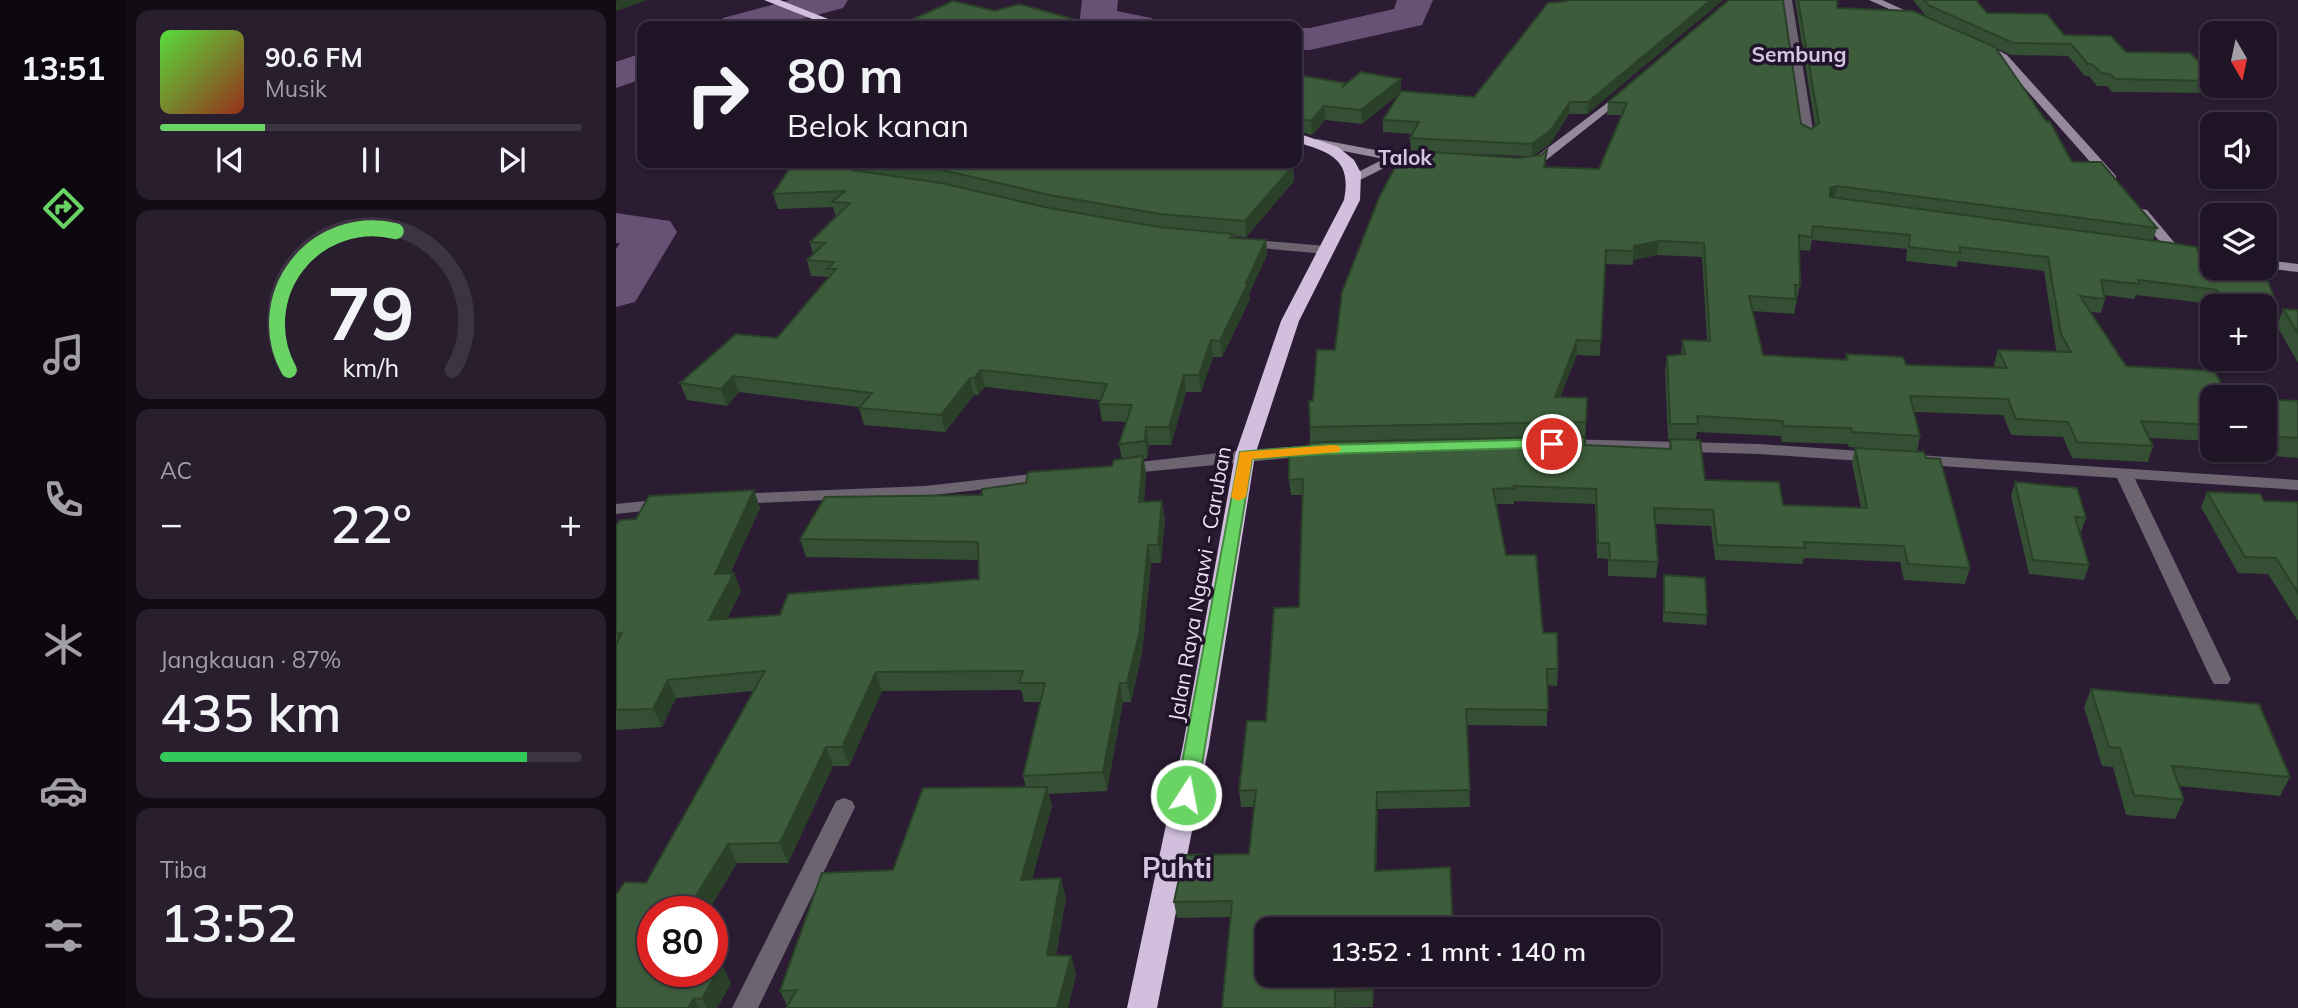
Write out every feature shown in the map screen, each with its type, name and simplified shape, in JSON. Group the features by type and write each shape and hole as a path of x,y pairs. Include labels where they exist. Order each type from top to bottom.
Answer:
{"highway":[{"path":"770,0 827,21"},
{"path":"1305,140 1342,155 1354,167 1356,178"},
{"name":"Jalan Raya Ngawi - Caruban","path":"1142,1008 1196,745 1245,455 1290,321 1352,200 1356,178"}],"main road":[{"path":"1874,0 1932,24"},
{"path":"1967,39 2003,57 2121,190"},
{"path":"1518,164 1536,162 1641,78"},
{"path":"1305,140 1405,158 1436,159"},
{"path":"1356,178 1371,167 1405,158"},
{"path":"2130,200 2175,251 2200,254"},
{"path":"2277,266 2298,268"}],"street":[{"path":"1787,0 1808,136"},
{"path":"1230,242 1325,250"},
{"path":"2148,247 2175,251"},
{"path":"1538,444 1759,449 2298,485"},
{"path":"1098,472 1245,455 1352,449"},
{"path":"2123,474 2221,679"},
{"path":"711,501 925,491 1072,475"},
{"path":"616,509 685,503"},
{"path":"745,1008 844,807"}],"building":[{"path":"1568,0 1711,0 1588,102 1570,102 1550,131 1532,144 1410,138 1419,122 1383,120 1401,91 1474,97 1548,3"},
{"path":"1729,0 1783,0 1801,124 1811,129 1819,123 1798,0 1837,0 1837,8 1913,11 1995,47 2046,121 2050,122 2072,162 2101,162 2157,228 1837,186 1830,188 1830,197 2197,247 2200,252 2200,280 2268,280 2273,294 2218,294 2217,290 2138,280 2139,284 2101,280 2105,299 2080,296 2126,366 2214,371 2222,385 2200,385 2200,424 2141,421 2153,446 2077,442 2068,422 2016,419 2008,399 1910,396 1920,436 1852,432 1851,428 1784,426 1783,421 1697,416 1698,424 1670,424 1667,356 1685,354 1682,340 1710,341 1704,243 1659,241 1634,246 1634,251 1606,250 1601,341 1577,340 1555,397 1587,398 1586,422 1310,427 1309,401 1313,401 1317,350 1335,350 1342,292 1379,198 1404,150 1518,158 1541,155 1547,150 1544,167 1599,169 1627,103 1608,102","holes":["1813,226 1910,235 1909,247 1960,253 1960,247 2048,257 2061,334 2071,352 1998,350 2007,368 1906,365 1903,357 1846,354 1848,360 1763,355 1749,296 1796,299 1795,285 1800,285 1799,235 1812,237"]},
{"path":"1924,0 1976,0 1987,13 2047,14 2064,35 2111,36 2126,52 2190,53 2200,63 2200,81 2115,79 2088,64 2071,44 2013,43 1928,5"},
{"path":"953,1 995,11 1019,4 1080,21 909,21"},
{"path":"1361,72 1401,79 1361,110 1324,106 1311,121 1302,119 1302,76 1345,83 1342,87"},
{"path":"790,168 851,168 941,183 1049,208 1159,227 1234,234 1230,238 1266,240 1220,341 1211,340 1199,375 1184,375 1169,427 1146,427 1145,441 1119,444 1132,405 1099,404 1107,384 981,370 974,378 970,378 941,415 859,408 872,393 733,376 721,389 680,383 736,334 777,338 836,269 827,269 834,262 807,260 825,243 810,242 850,203 832,202 845,191 773,194"},
{"path":"927,168 1291,168 1245,221 1160,214 1050,195"},
{"path":"2283,309 2298,310 2298,333"},
{"path":"2277,400 2298,401 2298,438 2277,437"},
{"path":"1585,437 1585,445 1671,449 1670,439 1700,440 1705,480 1779,482 1783,505 1867,508 1855,448 1924,452 1926,458 1940,459 1970,568 1908,564 1904,546 1804,542 1805,548 1717,545 1713,510 1654,508 1658,562 1610,560 1609,543 1598,543 1596,489 1514,486 1515,488 1493,489 1506,555 1536,555 1543,633 1557,633 1558,669 1547,669 1548,710 1466,709 1470,790 1377,792 1375,871 1450,867 1452,917 1255,917 1255,987 1372,987 1372,990 1335,991 1335,1008 1222,1008 1232,901 1174,902 1184,855 1249,854 1256,790 1239,791 1247,721 1266,721 1274,608 1299,607 1303,479 1289,480 1289,452 1310,451 1310,443"},
{"path":"1143,456 1139,502 1162,501 1158,545 1148,545 1139,635 1127,683 1120,683 1103,772 1023,776 1045,683 1019,683 1023,671 876,672 842,747 826,747 780,843 728,844 696,896 637,896 637,987 709,987 702,999 694,998 688,1008 616,1008 616,895 625,882 646,883 765,671 668,680 653,709 616,710 616,644 622,633 616,634 616,525 620,520 636,519 649,496 754,490 715,574 734,573 709,620 780,615 788,594 979,579 978,542 800,539 825,497 982,495 982,489 1026,483 1028,472 1112,466 1114,460"},
{"path":"2015,482 2077,488 2086,518 2075,517 2089,565 2033,560"},
{"path":"2207,492 2260,494 2264,501 2298,502 2298,593 2276,558 2245,557"},
{"path":"1664,575 1705,578 1707,615 1664,612"},
{"path":"2091,689 2259,704 2290,777 2172,766 2184,800 2134,795 2120,748 2109,747"},
{"path":"1047,787 1021,880 1061,878 1047,955 1071,956 1057,1008 786,1008 797,990 780,991 822,873 893,870 923,788"}],"waterway":[{"path":"754,21 830,0"},
{"path":"1100,0 1098,18 1113,21"},
{"path":"1302,39 1409,17 1415,0"},
{"path":"616,76 637,67"},
{"path":"616,228 652,232 616,291"}],"slow traffic":[{"path":"1238,497 1245,455 1333,449"}],"district":[{"name":"Sembung","path":"1799,55"},
{"name":"Talok","path":"1405,158"},
{"name":"Puhti","path":"1177,868"}],"route":[{"path":"1186,795 1245,455 1325,449 1552,444"}]}
